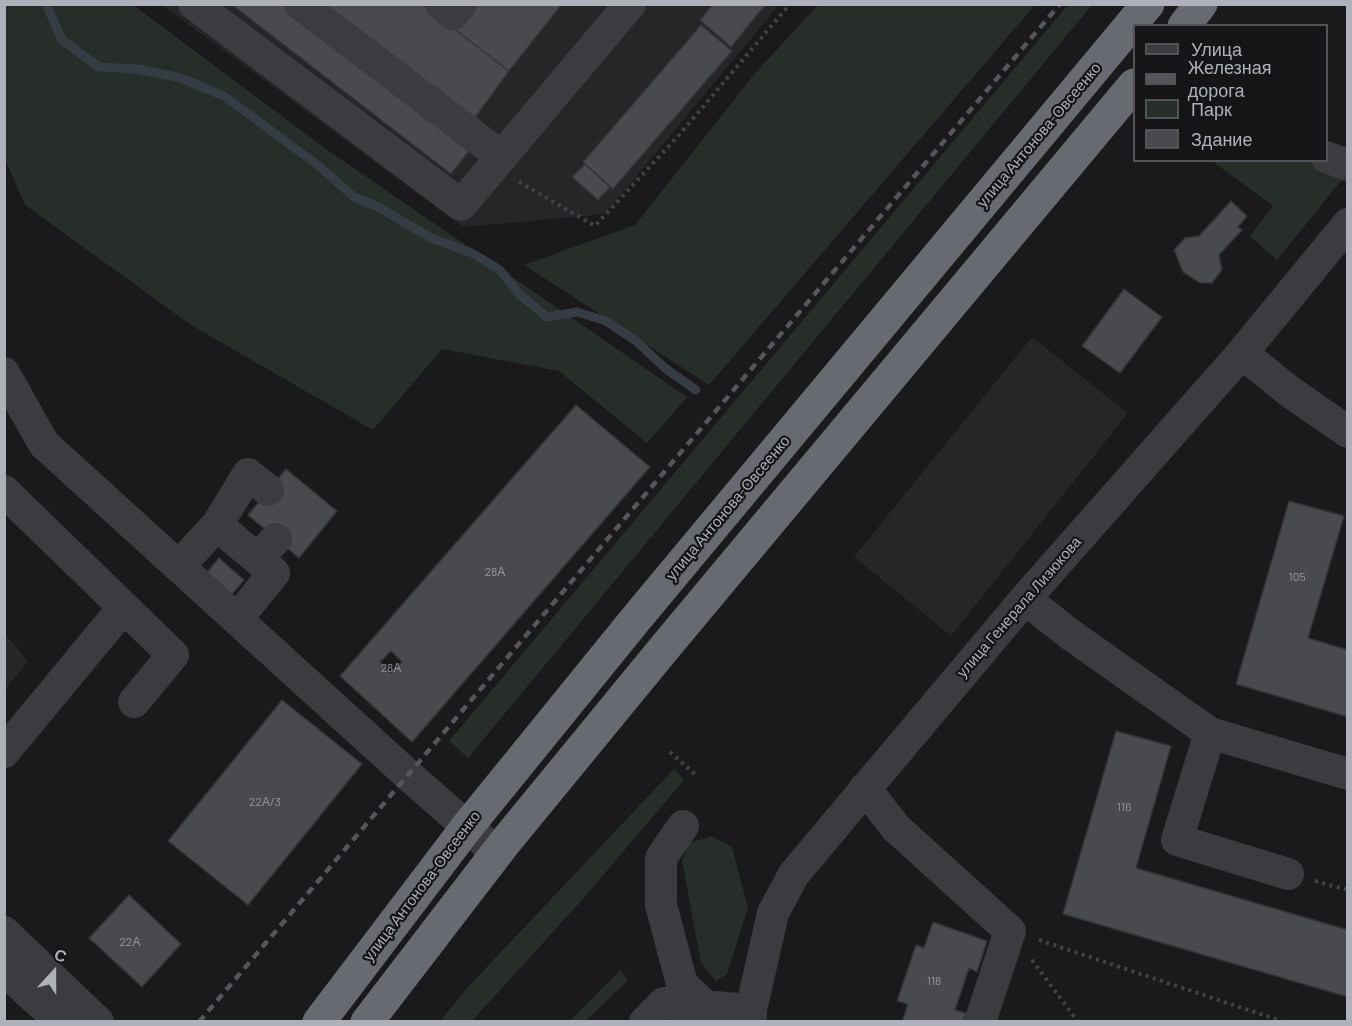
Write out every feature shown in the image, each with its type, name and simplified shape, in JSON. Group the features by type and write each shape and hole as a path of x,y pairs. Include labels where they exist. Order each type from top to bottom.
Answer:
{"highway":[{"name":"улица Антонова-Овсеенко","path":"319,1022 466,827 635,620 1148,4"},
{"path":"1186,24 1201,4"},
{"path":"367,1022 497,853 666,646 1133,86"}],"street":[{"path":"194,4 461,205 630,4"},
{"path":"300,4 497,162"},
{"path":"441,4 453,14 461,4"},
{"path":"1328,158 1347,165"},
{"name":"улица Генерала Лизюкова","path":"751,1016 773,914 794,874 1025,599 1242,353 1347,224"},
{"path":"1242,353 1289,391 1347,432"},
{"path":"4,373 44,444 237,620 327,717 497,853"},
{"path":"179,566 217,525 248,474 268,490"},
{"path":"4,491 173,655 134,702"},
{"path":"217,525 267,549 274,573 237,620"},
{"path":"1025,599 1071,635 1210,733 1347,774"},
{"path":"4,752 124,607"},
{"path":"1210,733 1177,840 1288,874"},
{"path":"865,788 896,828 1010,931 980,1022"},
{"path":"683,826 661,858 661,905 682,984 705,1006"},
{"path":"4,932 98,1022"},
{"path":"4,970 61,1022"},
{"path":"645,1022 664,1003 705,1006 751,1016"}],"path":[{"path":"497,162 595,226 680,134 790,4"},
{"path":"670,752 698,777"},
{"path":"1010,931 1078,1022"},
{"path":"1010,931 1284,1022"}],"shaded area":[{"path":"162,5 779,5 605,214 463,227"},
{"path":"1032,337 1128,413 951,636 854,557"},
{"path":"5,634 28,661 4,690"}],"green space":[{"path":"4,5 133,5 329,151 687,397 647,443 559,371 442,349 373,430 191,325 25,205 5,159"},
{"path":"818,5 1035,5 709,385 524,265 635,225 756,72"},
{"path":"1068,5 1092,5 468,758 449,741"},
{"path":"1213,162 1307,162 1344,177 1277,260 1250,236 1273,206"},
{"path":"674,769 684,780 582,900 472,1021 440,1021 467,988"},
{"path":"712,836 732,847 748,908 727,974 716,981 701,963 682,861 689,843"},
{"path":"620,970 628,980 586,1021 570,1021"}],"building":[{"path":"231,4 288,4 473,146 451,174"},
{"path":"312,4 422,4 509,71 469,126"},
{"path":"469,4 562,4 509,71 453,28"},
{"path":"713,4 766,4 731,47 700,20"},
{"path":"701,25 732,51 613,189 583,162"},
{"path":"585,164 610,187 598,200 572,177"},
{"path":"1231,201 1247,216 1238,227 1242,230 1219,255 1222,270 1212,283 1200,283 1183,272 1174,250 1185,238 1199,236"},
{"path":"1124,289 1162,317 1120,373 1082,346"},
{"path":"576,405 650,467 412,742 340,676"},
{"path":"286,469 337,511 299,558 248,515"},
{"path":"1289,501 1344,516 1308,638 1348,650 1348,717 1236,684"},
{"path":"219,558 244,580 229,598 203,577"},
{"path":"391,651 402,662 391,673 380,662"},
{"path":"282,700 362,764 248,905 168,841"},
{"path":"1116,731 1171,746 1136,868 1348,930 1348,997 1063,914"},
{"path":"129,895 181,944 142,987 89,938"},
{"path":"933,922 987,941 977,972 969,968 955,1010 966,1013 963,1022 902,1022 908,1004 897,1001 916,945 924,948"}],"waterway":[{"path":"46,4 62,40 99,67 137,69 181,78 224,96 319,166 354,197 378,207 431,238 472,253 500,270 519,294 547,317 577,312 606,321 636,341 666,369 696,390"}],"railway":[{"path":"199,1022 1060,4"}]}
